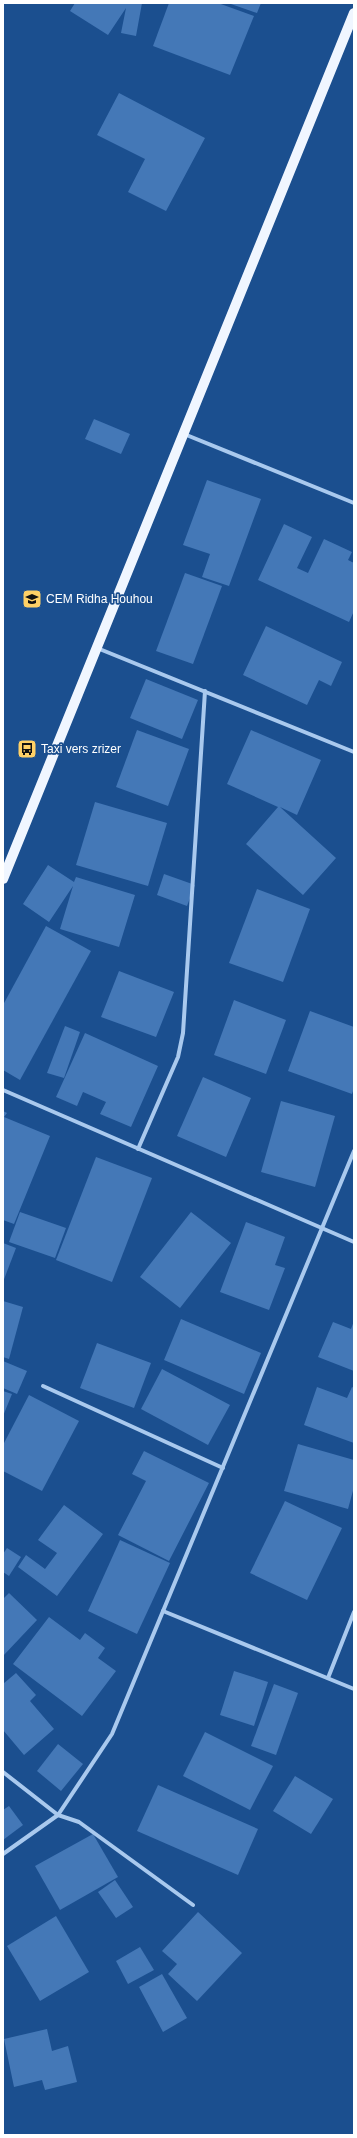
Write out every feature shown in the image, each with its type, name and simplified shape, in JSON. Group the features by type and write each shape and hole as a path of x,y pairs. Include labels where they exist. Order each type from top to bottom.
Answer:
{"main road":[{"path":"3,879 354,14"}],"street":[{"path":"183,434 354,503"},
{"path":"97,648 354,752"},
{"path":"138,1148 178,1057 184,1033 204,692"},
{"path":"3,1090 354,1242"},
{"path":"3,1854 58,1815 112,1734 323,1229 354,1151"},
{"path":"43,1386 223,1468"},
{"path":"163,1611 354,1689"},
{"path":"328,1678 354,1612"},
{"path":"3,1772 58,1815 79,1822 194,1905"}],"building":[{"path":"75,3 142,3 136,36 121,33 126,8 108,35 70,11"},
{"path":"169,3 218,3 254,16 230,75 153,46"},
{"path":"228,3 261,3 257,13"},
{"path":"119,93 205,138 166,211 128,192 145,159 97,135"},
{"path":"94,419 130,434 121,454 85,439"},
{"path":"207,480 261,499 229,586 202,577 210,554 183,545"},
{"path":"284,524 312,537 297,568 308,573 324,539 352,552 348,560 354,563 354,611 349,622 258,580"},
{"path":"185,573 222,586 193,664 156,651"},
{"path":"266,626 342,662 331,686 319,680 307,705 243,675"},
{"path":"146,679 198,700 182,739 130,718"},
{"path":"137,730 189,749 168,806 116,787"},
{"path":"251,730 321,760 297,815 280,807 336,858 303,895 246,844 278,807 227,784"},
{"path":"95,802 167,823 148,886 76,865"},
{"path":"48,865 74,882 76,877 135,895 119,947 60,929 73,886 49,922 23,904"},
{"path":"164,874 195,885 187,906 157,895"},
{"path":"257,889 310,909 283,982 229,963"},
{"path":"46,926 91,951 20,1080 3,1070 3,1005"},
{"path":"119,971 174,992 156,1037 101,1017"},
{"path":"234,1000 286,1020 266,1074 214,1055"},
{"path":"310,1011 354,1027 354,1088 352,1094 288,1071"},
{"path":"65,1026 80,1032 64,1078 47,1073"},
{"path":"85,1033 158,1066 131,1127 100,1114 106,1102 83,1092 77,1106 56,1097"},
{"path":"203,1077 251,1098 226,1157 177,1136"},
{"path":"281,1101 335,1116 315,1187 261,1172"},
{"path":"3,1111 7,1113 4,1117 50,1136 14,1224 3,1220"},
{"path":"96,1157 152,1178 112,1282 56,1260"},
{"path":"20,1212 66,1228 55,1258 9,1242"},
{"path":"191,1212 231,1243 180,1308 140,1277"},
{"path":"246,1222 285,1237 275,1265 285,1268 269,1310 220,1292"},
{"path":"3,1243 16,1248 3,1282"},
{"path":"3,1301 23,1307 9,1359 3,1357"},
{"path":"181,1319 261,1353 244,1394 164,1360"},
{"path":"354,1321 354,1371 318,1357 333,1322 351,1329"},
{"path":"97,1343 151,1363 134,1408 80,1388"},
{"path":"3,1361 27,1371 17,1394 3,1388"},
{"path":"162,1369 230,1405 208,1445 141,1409"},
{"path":"317,1387 347,1398 352,1387 354,1388 354,1443 304,1425"},
{"path":"3,1391 12,1394 3,1416"},
{"path":"29,1395 79,1421 42,1491 3,1471 3,1445"},
{"path":"298,1444 354,1460 354,1487 348,1509 284,1491"},
{"path":"144,1451 209,1483 169,1561 118,1535 146,1481 132,1474"},
{"path":"285,1501 342,1528 307,1600 250,1573"},
{"path":"64,1505 103,1534 57,1596 18,1567 26,1555 45,1569 57,1553 38,1540"},
{"path":"120,1540 170,1563 137,1634 88,1611"},
{"path":"7,1548 21,1557 9,1576 3,1572 3,1554"},
{"path":"9,1593 37,1620 3,1656 3,1599"},
{"path":"49,1617 80,1640 85,1633 105,1648 98,1658 116,1671 82,1716 13,1664"},
{"path":"234,1671 268,1682 254,1726 220,1715"},
{"path":"16,1673 36,1695 30,1701 54,1729 24,1755 3,1730 3,1684"},
{"path":"274,1684 298,1693 276,1755 251,1746"},
{"path":"205,1732 273,1766 250,1810 183,1776"},
{"path":"58,1744 83,1764 61,1791 37,1771"},
{"path":"295,1776 333,1799 311,1834 273,1811"},
{"path":"158,1785 258,1829 238,1875 137,1831"},
{"path":"9,1806 23,1825 3,1840 3,1810"},
{"path":"93,1834 118,1877 60,1910 35,1866"},
{"path":"115,1880 133,1907 116,1918 98,1892"},
{"path":"198,1912 242,1953 197,2001 168,1974 177,1964 162,1951"},
{"path":"56,1916 89,1972 40,2001 7,1946"},
{"path":"140,1947 154,1970 128,1984 116,1961"},
{"path":"162,1974 187,2018 163,2032 139,1987"},
{"path":"47,2029 52,2051 68,2046 77,2082 45,2090 42,2080 14,2087 4,2039"}],"place":[{"name":"CEM Ridha Houhou","path":"32,599"},
{"name":"Taxi vers zrizer","path":"27,749"}]}
